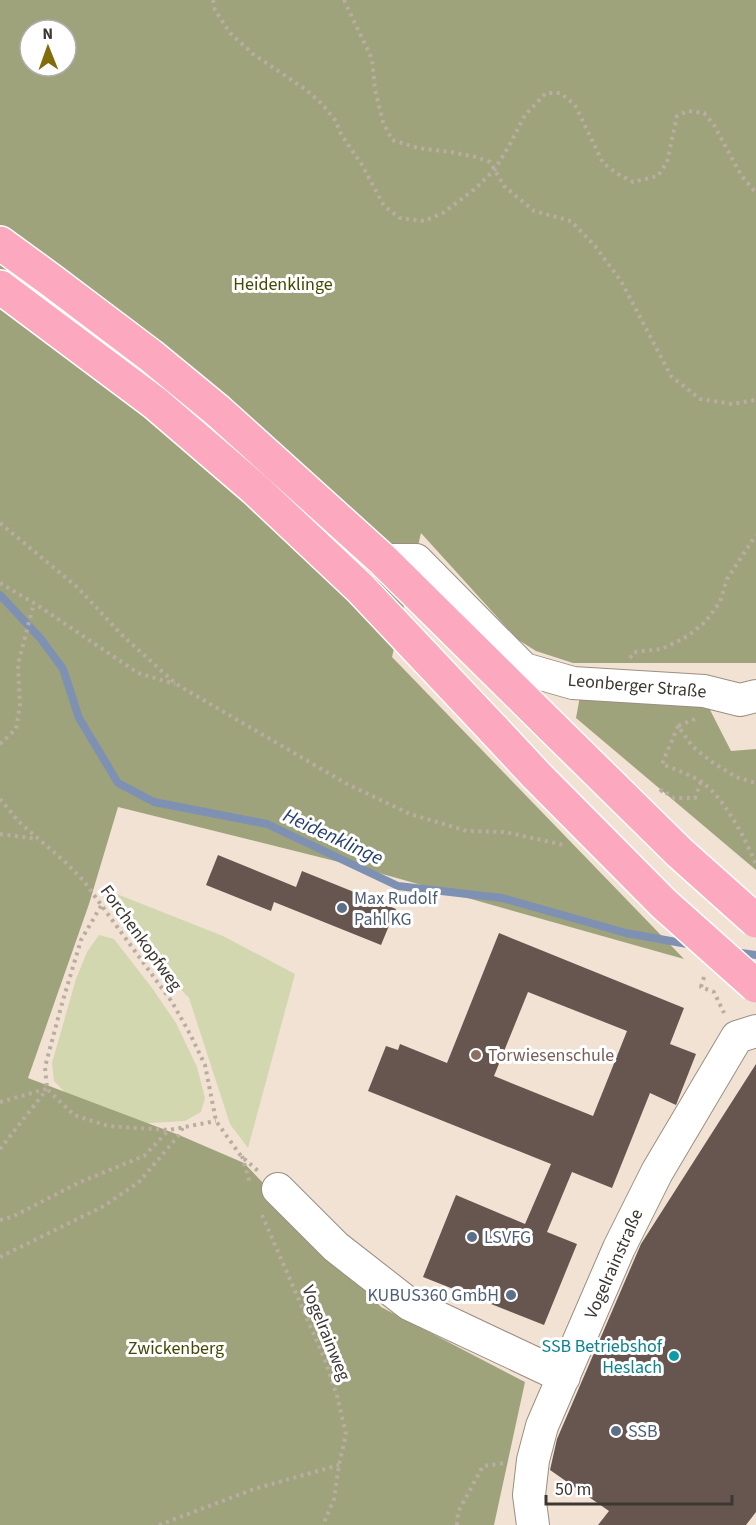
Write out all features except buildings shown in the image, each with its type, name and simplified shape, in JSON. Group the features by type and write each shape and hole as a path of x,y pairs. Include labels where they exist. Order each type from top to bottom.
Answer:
{"highway":[{"path":"0,243 132,342 209,404 287,472 383,560 680,852 756,921"},
{"path":"0,287 155,403 255,489 360,588 536,775 664,904 756,986"}],"street":[{"name":"Leonberger Straße","path":"383,560 416,560 524,669 573,683 617,686 701,704 756,696"},
{"name":"Vogelrainstraße","path":"533,1525 529,1495 532,1460 542,1426 619,1248 657,1172 746,1034"},
{"path":"263,1196 336,1247 409,1304 564,1377"}],"path":[{"path":"213,0 215,10 230,33 253,54 305,89 322,104 335,120 384,206 400,218 424,221 443,213 476,188 495,170 525,115 546,93 560,93 575,105 603,164 633,182 658,176 667,162 677,116 688,111 704,113 714,125 741,175 756,193"},
{"path":"344,0 372,59 375,90 383,122 392,140 418,148 451,152 490,162 504,186 534,211 571,221 595,246 621,281 671,376 700,399 732,404 756,400"},
{"path":"0,523 77,586 122,635 176,684 347,784 410,814 467,831 505,832 567,845"},
{"path":"617,686 620,671 634,652 662,649 688,636 706,621 720,602 727,579 756,535"},
{"path":"0,583 34,603 138,673 176,684"},
{"path":"0,744 16,729 20,705 18,664 34,603"},
{"path":"701,704 678,726 662,764 701,781 722,802 750,849 756,865"},
{"path":"678,726 692,746 712,762 736,777 756,783"},
{"path":"662,790 674,798 695,798 701,781"},
{"name":"Forchenkopfweg","path":"0,799 19,822 83,880 172,1002 205,1065 216,1120"},
{"path":"0,834 38,839"},
{"path":"0,1149 46,1089 45,1067 61,1006 81,940 101,906"},
{"path":"701,987 714,992"},
{"path":"0,1102 46,1089"},
{"path":"46,1089 74,1115 108,1126 169,1130 216,1120 242,1156 263,1196"},
{"path":"0,1257 104,1206 139,1182 179,1135 183,1127"},
{"path":"0,1220 12,1217 78,1183 144,1156 169,1130"},
{"name":"Vogelrainweg","path":"242,1156 263,1196 325,1360 346,1434 334,1499 323,1525"},
{"path":"457,1525 458,1512 483,1466 532,1460"},
{"path":"159,1525 254,1490 339,1465"}],"green space":[{"name":"Heidenklinge","path":"0,0 756,0 756,663 573,663 536,651 517,639 421,533 392,657 684,959 347,864 118,807 89,904 28,1078 179,1135 244,1163 381,1307 525,1382 494,1525 0,1525"},
{"path":"580,696 707,704 731,751 756,749 756,870 576,718"},
{"path":"104,889 223,936 295,974 248,1148 230,1124 189,998 136,941"},
{"path":"99,935 114,939 152,988 176,1023 197,1067 205,1098 201,1112 185,1121 133,1124 80,1108 54,1081 52,1063 76,979 87,952"}],"waterway":[{"name":"Heidenklinge","path":"0,595 41,639 63,669 79,718 118,783 154,802 267,824 398,886 502,898 626,933 693,945"},
{"name":"Heidenklinge","path":"734,952 756,955"}],"place":[{"name":"Max Rudolf Pahl KG","path":"342,908"},
{"name":"Torwiesenschule","path":"476,1055"},
{"name":"LSVFG","path":"472,1237"},
{"name":"KUBUS360 GmbH","path":"511,1295"},
{"name":"SSB Betriebshof Heslach","path":"674,1356"},
{"name":"SSB","path":"616,1431"}],"park label":[{"name":"Zwickenberg","path":"176,1348"}]}
